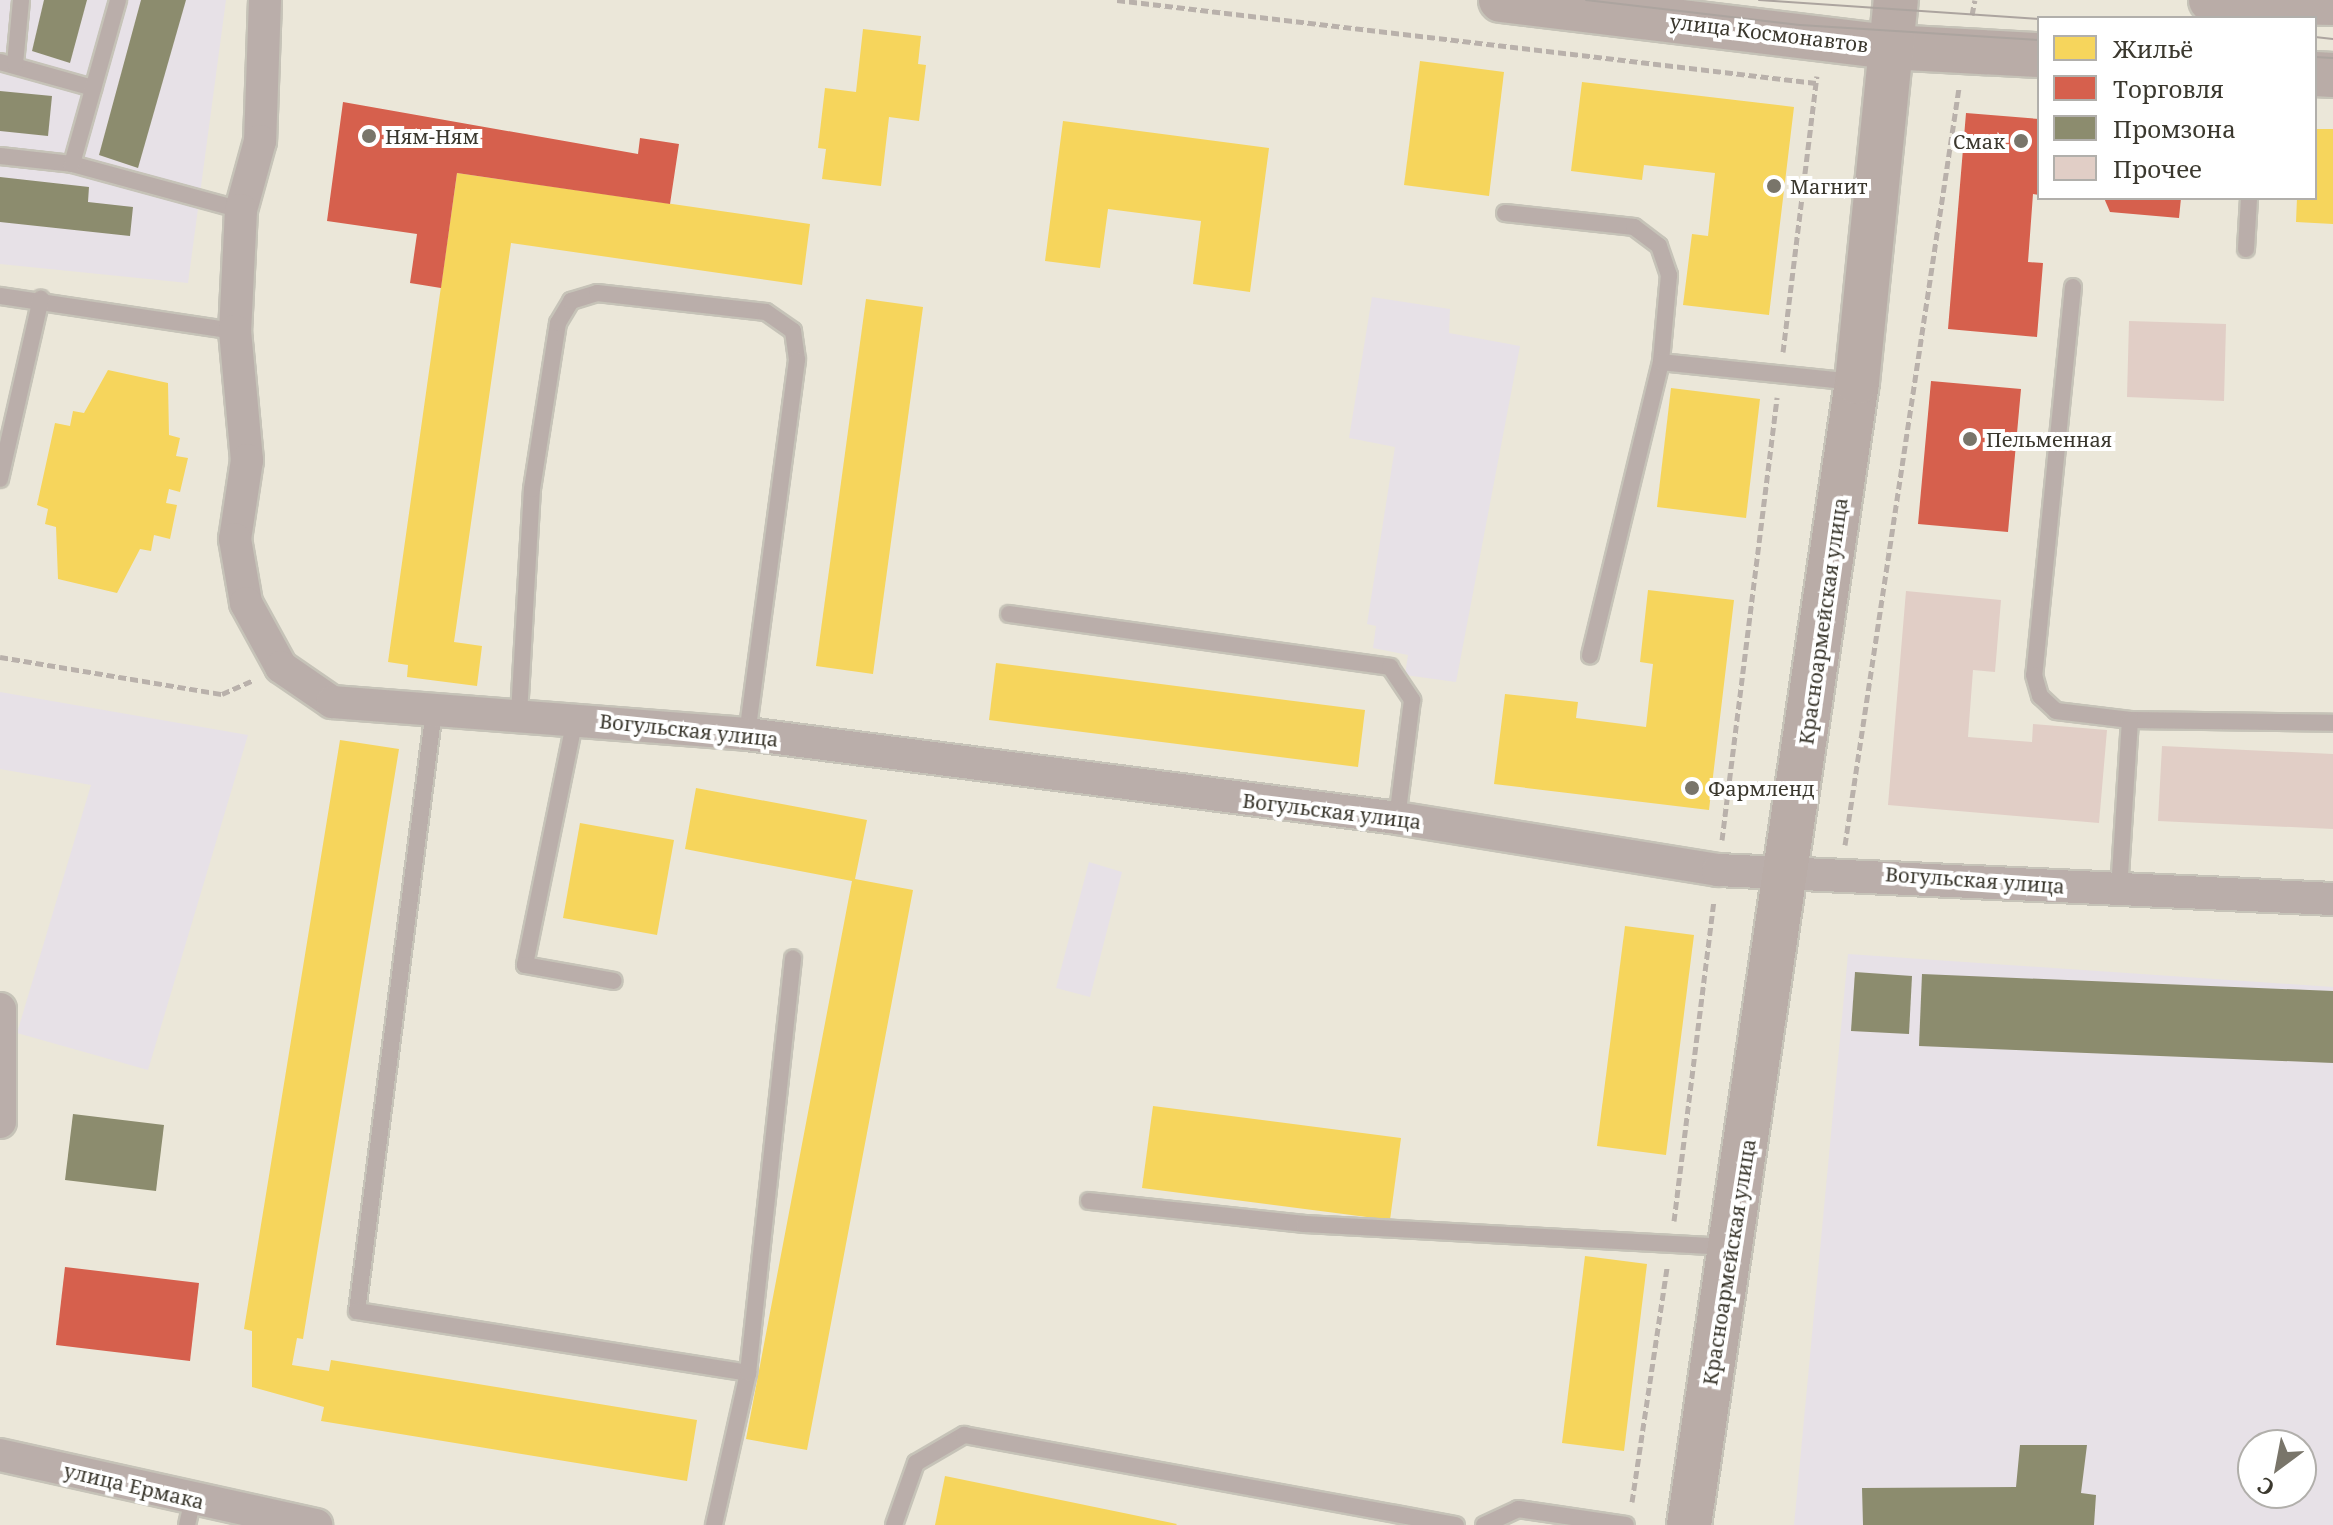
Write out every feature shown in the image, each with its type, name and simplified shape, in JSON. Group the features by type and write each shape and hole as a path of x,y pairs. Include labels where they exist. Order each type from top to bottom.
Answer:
{"street":[{"path":"265,0 260,141 241,210 235,331 247,460 235,539 246,603 281,667"},
{"name":"улица Космонавтов","path":"1501,0 1889,47 2037,55"},
{"name":"Красноармейская улица","path":"1689,1525 1787,876 1857,382 1896,0"},
{"path":"2211,0 2333,3"},
{"name":"Вогульская улица","path":"281,667 332,702 519,714 747,734 1397,818 1718,870 1787,876 1842,871 2119,890 2333,899"},
{"path":"0,1009 0,1122"},
{"name":"улица Ермака","path":"0,1455 190,1512 316,1525"}],"lane":[{"path":"21,0 7,63 93,88"},
{"path":"72,164 118,0"},
{"path":"0,156 72,164 241,210"},
{"path":"2246,249 2249,200"},
{"path":"1505,213 1634,227 1659,246 1669,275 1661,362 1590,656"},
{"path":"2073,287 2034,675 2040,696 2056,711 2130,720 2333,723"},
{"path":"519,714 532,489 558,323 571,301 597,293 766,312 793,331 797,360 747,734"},
{"path":"0,296 41,299 235,331"},
{"path":"0,479 41,299"},
{"path":"1661,362 1857,382"},
{"path":"1009,614 1390,667 1412,700 1397,818"},
{"path":"434,710 357,1311 748,1373"},
{"path":"575,719 525,965 614,981"},
{"path":"2119,890 2130,720"},
{"path":"714,1525 748,1373 793,958"},
{"path":"1089,1201 1319,1225 1671,1240 1731,1247"},
{"path":"894,1525 916,1463 964,1435 1456,1525"},
{"path":"1484,1525 1518,1509 1629,1518"}],"path":[{"path":"1117,0 1816,83"},
{"path":"1842,871 1975,0"},
{"path":"1629,1518 1671,1240 1822,40"},
{"path":"0,657 222,694 281,667"}],"shaded area":[{"path":"0,0 226,0 188,283 0,264"},
{"path":"1372,297 1450,309 1449,333 1520,346 1456,682 1405,675 1408,655 1373,648 1376,626 1367,624 1395,447 1349,438"},
{"path":"0,692 248,735 148,1070 17,1033 91,785 0,769"},
{"path":"1089,862 1122,872 1090,997 1056,988"},
{"path":"1848,954 2333,987 2333,1525 1794,1525"}],"building: Жильё":[{"path":"863,29 921,36 918,64 926,65 919,121 889,117 881,186 822,179 826,149 818,148 825,88 856,92"},
{"path":"1420,61 1504,72 1489,196 1404,185"},
{"path":"1582,82 1794,107 1769,315 1683,305 1692,234 1708,236 1715,173 1644,165 1642,180 1571,171"},
{"path":"1063,121 1269,148 1250,292 1193,284 1201,221 1108,209 1100,268 1045,261"},
{"path":"2317,129 2333,129 2333,224 2296,222 2297,200 2317,200"},
{"path":"457,173 810,224 802,285 511,243 454,642 482,646 477,686 407,677 408,665 388,662"},
{"path":"866,299 923,307 873,674 816,666"},
{"path":"108,370 168,383 169,435 180,438 176,456 188,458 180,492 169,489 166,503 177,505 170,539 154,535 151,551 140,549 117,593 58,579 56,527 45,524 48,509 37,505 55,423 70,426 73,411 84,413"},
{"path":"1671,388 1760,399 1746,518 1657,507"},
{"path":"1648,590 1734,600 1709,810 1494,784 1505,694 1578,702 1576,718 1646,727 1653,664 1640,662"},
{"path":"996,663 1365,710 1358,767 989,720"},
{"path":"340,740 399,749 303,1339 297,1338 292,1365 329,1371 331,1360 697,1420 687,1481 321,1421 324,1407 252,1387 252,1331 244,1329"},
{"path":"696,788 867,820 855,879 913,890 807,1450 746,1439 852,881 685,849"},
{"path":"580,823 674,840 657,935 563,918"},
{"path":"1625,926 1694,935 1666,1155 1597,1146"},
{"path":"1153,1106 1401,1138 1390,1220 1142,1188"},
{"path":"1585,1256 1647,1264 1624,1451 1562,1443"},
{"path":"945,1476 1177,1524 935,1525"}],"building: Торговля":[{"path":"343,102 638,154 640,138 679,144 670,204 457,173 441,288 410,283 417,234 327,221"},
{"path":"1966,113 2037,119 2037,195 2033,194 2028,262 2043,263 2037,337 1948,329"},
{"path":"2105,200 2181,200 2179,218 2110,212"},
{"path":"1931,381 2021,389 2008,532 1918,524"},
{"path":"65,1267 199,1283 190,1361 56,1345"}],"building: Промзона":[{"path":"44,0 87,0 70,63 32,51"},
{"path":"141,0 186,0 138,168 99,155"},
{"path":"0,91 52,96 48,136 0,131"},
{"path":"0,177 89,187 88,202 133,207 130,236 0,222"},
{"path":"1855,972 1912,976 1909,1034 1851,1031"},
{"path":"1922,974 2333,991 2333,1063 1919,1046"},
{"path":"73,1114 164,1125 156,1191 65,1180"},
{"path":"2020,1445 2087,1445 2081,1493 2096,1495 2094,1525 1863,1525 1862,1488 2016,1487"}],"building: Прочее":[{"path":"2129,321 2226,324 2224,401 2127,397"},
{"path":"1906,591 2001,600 1995,672 1973,670 1968,737 2032,742 2033,724 2107,730 2099,823 1888,805"},
{"path":"2162,746 2333,754 2333,829 2158,821"}],"tram line":[{"path":"1586,0 1800,25 2037,40"},
{"path":"1759,0 2037,19"},
{"path":"2317,37 2333,39"},
{"path":"2317,57 2333,58"}],"place":[{"name":"Ням-Ням","path":"369,136"},
{"name":"Смак","path":"2021,141"},
{"name":"Магнит","path":"1774,186"},
{"name":"Пельменная","path":"1970,439"},
{"name":"Фармленд","path":"1692,788"}]}
